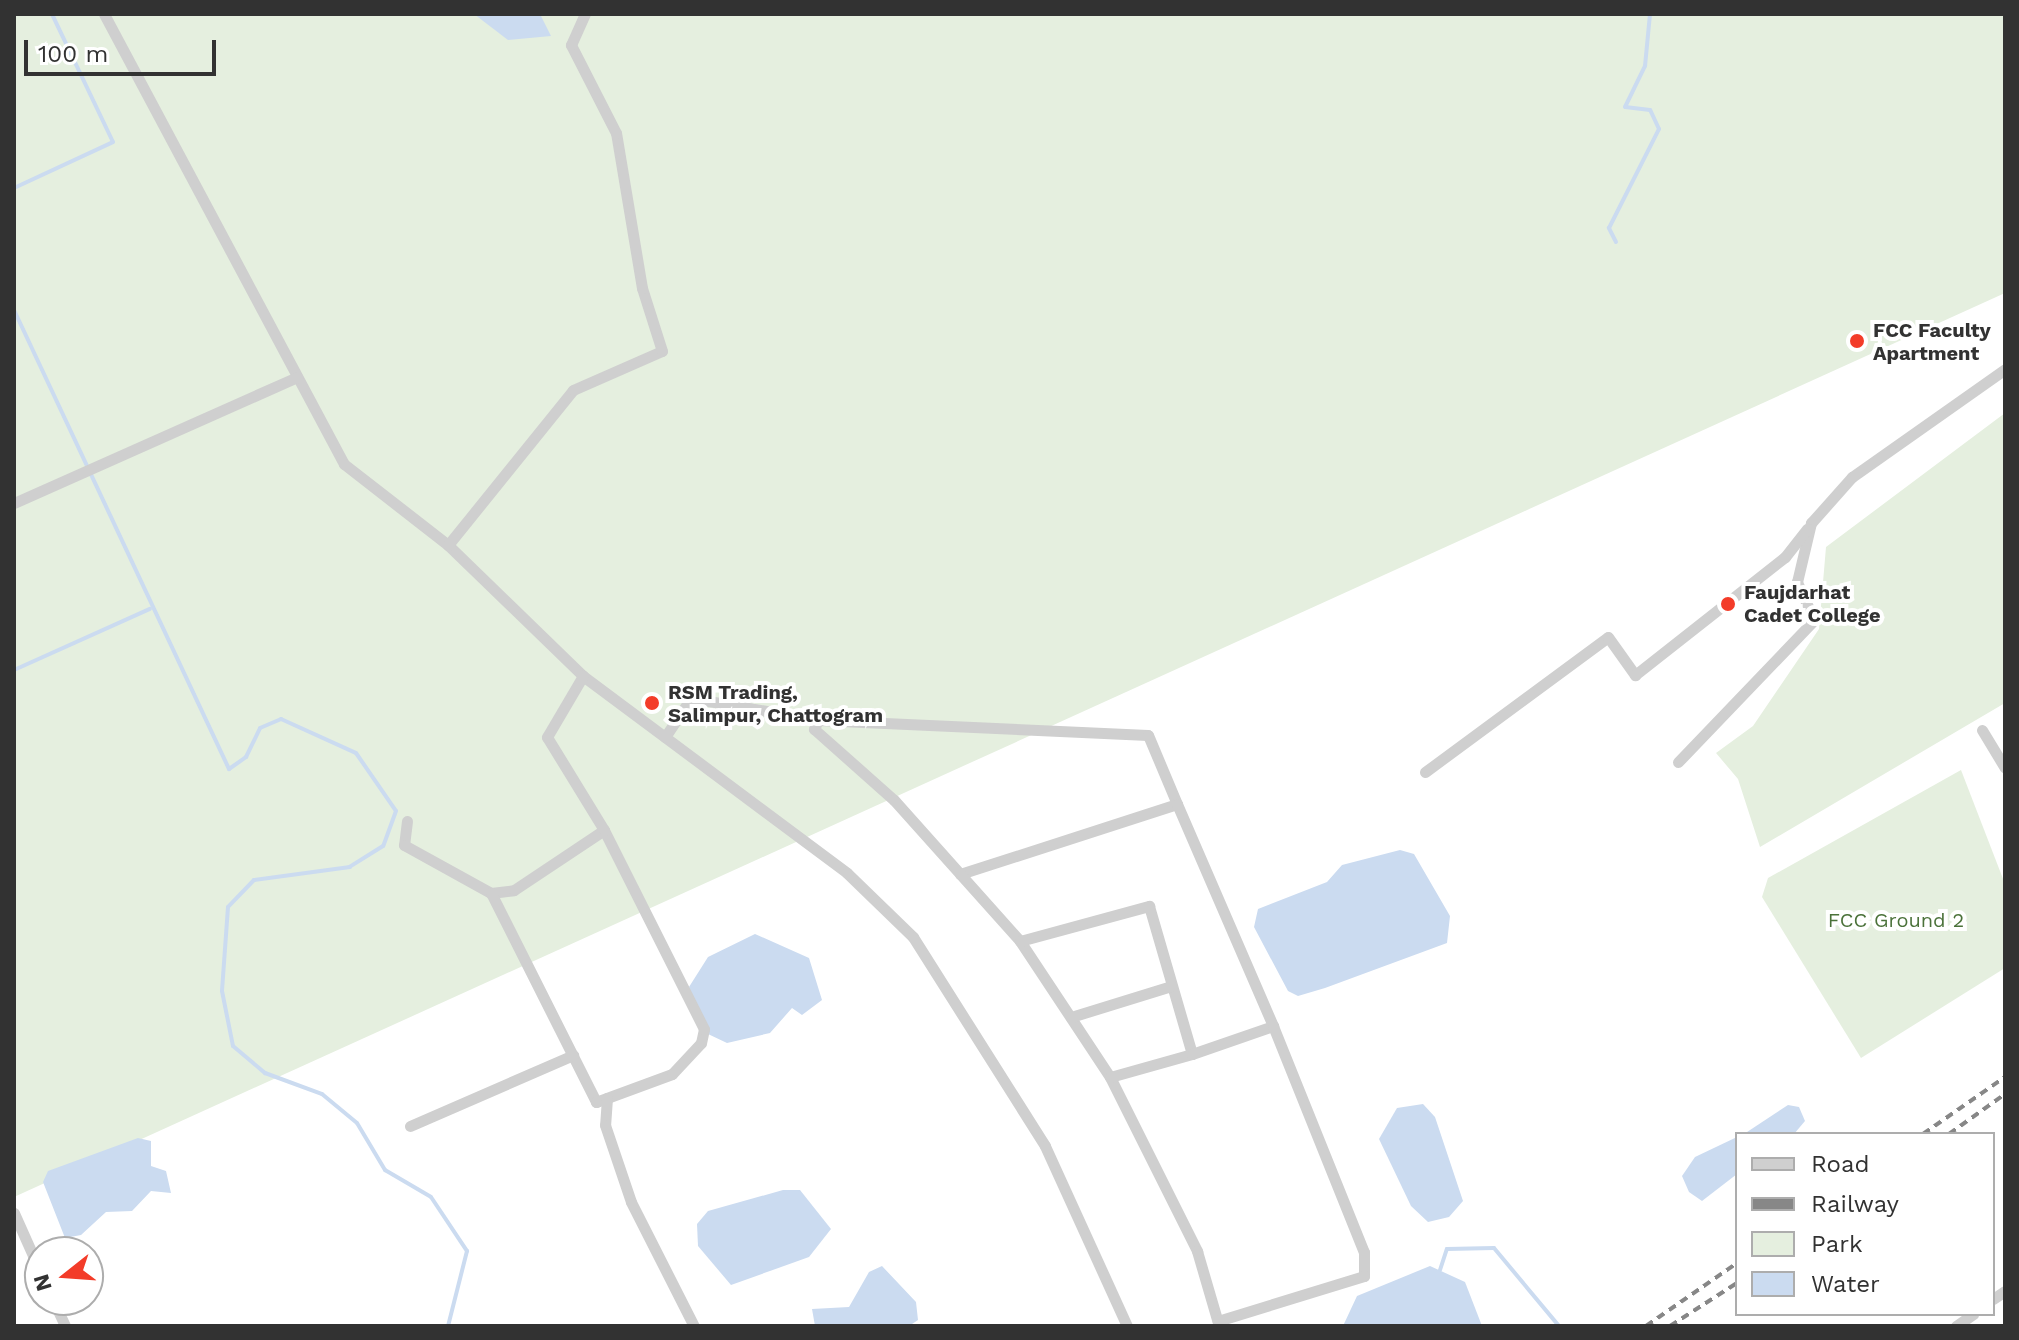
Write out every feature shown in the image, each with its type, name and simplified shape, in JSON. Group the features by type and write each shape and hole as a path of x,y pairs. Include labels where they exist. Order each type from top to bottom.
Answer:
{"street":[{"path":"104,14 344,464 448,545 583,676 847,873 913,937 1045,1146 1127,1326"},
{"path":"448,545 573,390 662,351 642,288 616,133 571,45 585,14"},
{"path":"1425,772 1608,637 1635,675 1785,557 1852,477 2005,369"},
{"path":"14,503 297,377"},
{"path":"1678,762 1814,620 1797,582 1811,523"},
{"path":"407,821 404,845 491,893 596,1102 672,1074 701,1043 704,1029 604,830 547,737 583,676"},
{"path":"665,737 691,698 818,720 1148,735 1351,1214 1364,1276 1218,1324 1197,1251 1110,1077 1071,1017 1020,941 894,800 814,729 818,720"},
{"path":"1982,730 2005,768"},
{"path":"960,874 1177,804"},
{"path":"491,893 514,890 604,830"},
{"path":"1020,941 1149,906 1192,1054"},
{"path":"1071,1017 1171,986"},
{"path":"1110,1077 1192,1054 1273,1026"},
{"path":"410,1126 573,1055"},
{"path":"607,1098 605,1125 631,1202 694,1326"},
{"path":"14,1213 24,1236"}],"green space":[{"path":"14,14 2005,14 2005,293 14,1197"},
{"path":"2005,413 2005,703 1760,847 1738,779 1716,753 1753,726 1819,629 1826,547"},
{"name":"FCC Ground 2","path":"1961,770 2005,884 2005,968 1861,1058 1762,897 1768,878"}],"water":[{"path":"474,14 540,14 551,36 508,40"},
{"path":"1400,850 1414,854 1450,916 1447,943 1325,988 1298,996 1288,991 1254,927 1258,909 1327,882 1342,865"},
{"path":"755,934 809,958 822,1000 802,1015 792,1008 770,1033 727,1043 708,1034 689,987 708,957"},
{"path":"1423,1104 1435,1117 1463,1201 1449,1217 1428,1222 1411,1206 1379,1139 1397,1108"},
{"path":"1788,1105 1799,1107 1805,1121 1796,1132 1747,1132"},
{"path":"138,1138 151,1141 151,1166 166,1171 171,1193 151,1191 132,1211 106,1212 81,1235 64,1236 43,1182 48,1171"},
{"path":"1735,1138 1735,1176 1702,1201 1689,1192 1682,1176 1695,1157"},
{"path":"783,1190 800,1190 831,1229 809,1257 731,1285 698,1246 697,1224 708,1211"},
{"path":"882,1266 916,1302 918,1320 909,1326 815,1326 812,1309 849,1307 869,1272"},
{"path":"1430,1266 1465,1282 1482,1326 1343,1326 1357,1296"}],"waterway":[{"path":"14,188 113,142 52,14"},
{"path":"1616,242 1609,228 1659,129 1650,110 1625,107 1645,66 1650,14"},
{"path":"14,310 229,769 246,757 260,728 281,719 356,753 396,811 383,846 350,867 254,880 228,907 222,991 233,1046 265,1073 322,1094 357,1123 385,1170 431,1197 467,1251 448,1326"},
{"path":"14,670 150,609"},
{"path":"1440,1270 1447,1249 1494,1248 1559,1326"}],"railway":[{"path":"1926,1132 2005,1077"},
{"path":"1952,1132 2005,1094"},
{"path":"1646,1326 1735,1264"},
{"path":"1670,1326 1735,1284"}],"place":[{"name":"FCC Faculty Apartment","path":"1857,341"},
{"name":"Faujdarhat Cadet College","path":"1728,604"},
{"name":"RSM Trading, Salimpur, Chattogram","path":"652,703"}]}
